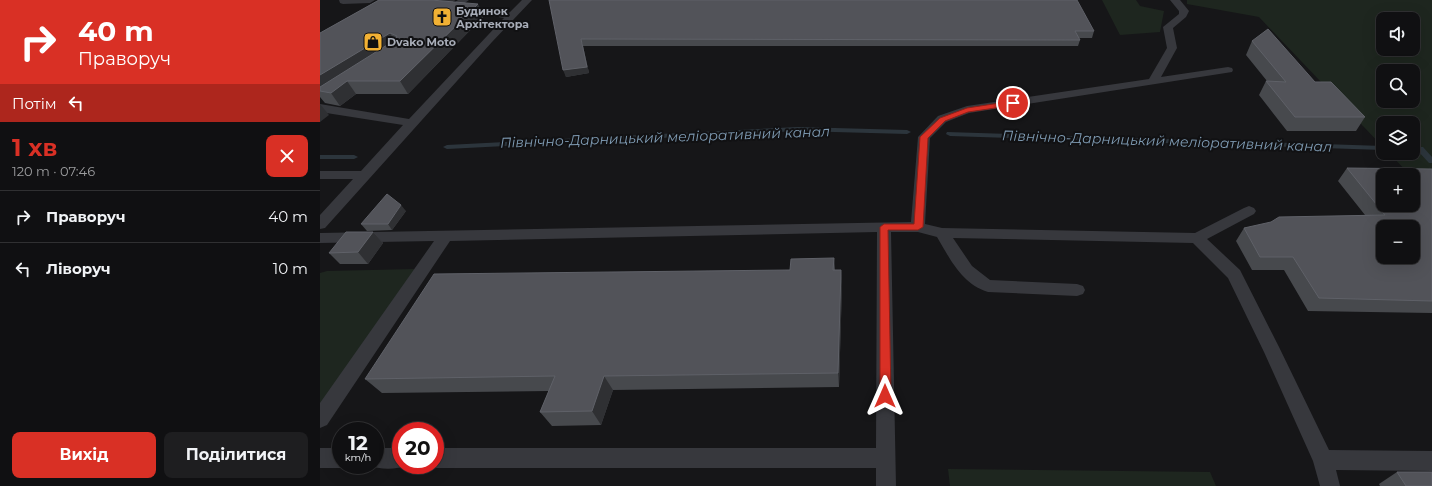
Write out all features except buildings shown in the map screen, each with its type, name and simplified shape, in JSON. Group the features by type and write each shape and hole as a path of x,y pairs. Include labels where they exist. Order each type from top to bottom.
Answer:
{"lane":[{"path":"343,1 370,0"},
{"path":"464,0 454,7 512,16"},
{"path":"320,224 363,175 527,0"},
{"path":"1153,82 1172,48 1173,44 1168,27 1183,15 1184,11 1175,0"},
{"path":"918,227 924,137 942,119 967,110 1228,70"},
{"path":"320,108 412,123"},
{"path":"320,176 363,175"},
{"path":"320,238 918,227 942,233 1197,238 1249,211"},
{"path":"884,227 886,486"},
{"path":"942,233 961,262 980,283 988,286 1077,290"},
{"path":"320,419 446,236"},
{"path":"1197,238 1234,274 1273,352 1323,460 1330,486"},
{"path":"320,458 332,458"},
{"path":"444,458 886,458"},
{"path":"1323,460 1432,461"}],"shaded area":[{"path":"1102,0 1136,0 1140,6 1164,11 1160,32 1120,35"},
{"path":"1187,0 1432,0 1432,198 1420,183 1420,168 1403,168 1396,160 1420,160 1420,116 1376,116 1376,140 1259,17 1187,4"},
{"path":"415,269 320,405 320,273 327,271"},
{"path":"948,469 1210,472 1216,486 950,486"}],"waterway":[{"name":"Північно-Дарницький меліоративний канал","path":"447,147 798,129 907,132"},
{"name":"Північно-Дарницький меліоративний канал","path":"950,134 1376,148"},
{"name":"Північно-Дарницький меліоративний канал","path":"1420,149 1432,161"},
{"name":"Північно-Дарницький меліоративний канал","path":"320,157 354,157"}],"place":[{"name":"Будинок Архітектора","path":"442,17"},
{"name":"Dvako Moto","path":"373,42"}],"route":[{"path":"885,396 884,227 918,227 924,137 942,119 967,110 1013,103"}]}
